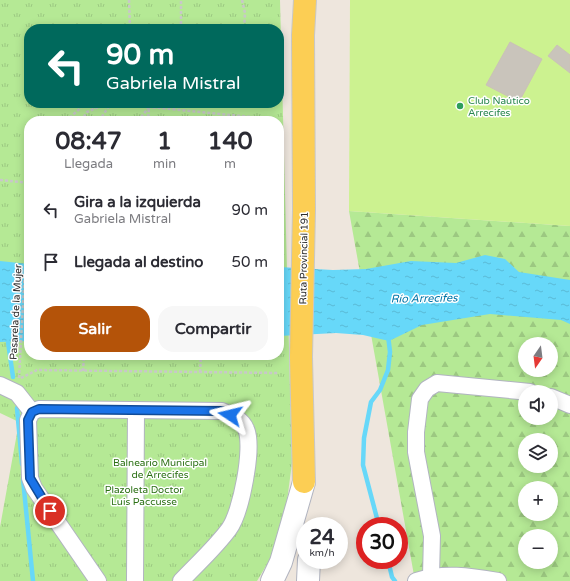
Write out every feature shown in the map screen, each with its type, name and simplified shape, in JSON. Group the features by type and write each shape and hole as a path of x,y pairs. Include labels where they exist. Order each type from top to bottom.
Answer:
{"main road":[{"name":"Ruta Provincial 191","path":"304,482 301,357 304,210 303,35 305,0"},
{"name":"Ruta Provincial 191","path":"303,35 310,0"},
{"path":"304,482 306,517"},
{"path":"280,575 304,482"},
{"path":"308,581 309,569"}],"street":[{"path":"498,581 459,578 423,579 432,536 416,452 416,432 420,399 427,389 437,383 518,391"},
{"path":"0,385 18,386 32,412"},
{"path":"558,400 570,405"},
{"path":"98,581 34,488 30,478 28,420 32,412 39,409 222,411 237,418 246,428 250,444 241,501 237,514 230,529 181,581"},
{"path":"135,581 136,411"}],"path":[{"path":"129,0 130,24"},
{"path":"181,0 181,24"},
{"path":"242,0 245,13 244,24"},
{"path":"72,116 80,108"},
{"path":"142,116 148,108"},
{"path":"159,108 241,116"},
{"path":"84,116 87,112 93,109"},
{"path":"0,180 24,182"},
{"name":"Pasarela de la Mujer","path":"18,386 24,288"},
{"path":"83,371 84,360"},
{"path":"200,372 201,360"},
{"path":"18,386 37,370 279,373"}],"green space":[{"name":"Balneario Municipal de Arrecifes","path":"0,0 280,0 281,24 24,24 24,108 283,108 283,116 24,116 24,360 284,360 284,154 292,463 287,501 272,556 257,581 0,581 0,527 19,422 0,413"},
{"name":"Club Naútico Arrecifes","path":"350,0 570,0 570,226 349,211"},
{"path":"349,211 570,226 570,581 415,581 408,542 408,517 404,517"}],"water":[{"name":"Río Arrecifes","path":"485,255 505,259 519,272 570,280 570,324 561,320 490,314 422,325 389,341 363,335 336,333 284,336 284,267 333,270 366,269 411,261 456,263"},
{"path":"0,261 24,263 24,341 0,342"}],"building":[{"path":"510,42 542,59 519,102 486,85"},
{"path":"557,45 570,55 570,73 548,56"}],"waterway":[{"path":"377,517 363,465 364,438 371,402 380,390 388,370 390,352 388,335"},
{"path":"8,342 13,377"},
{"path":"17,408 22,464"},
{"path":"23,479 33,581"},
{"path":"390,569 392,577 395,581"}],"place":[{"name":"Club Naútico Arrecifes","path":"460,106"}],"route":[{"path":"50,511 34,488 30,478 28,420 32,412 39,409 222,411 230,415"}],"park label":[{"name":"Plazoleta Doctor Luis Paccusse","path":"144,494"}]}
